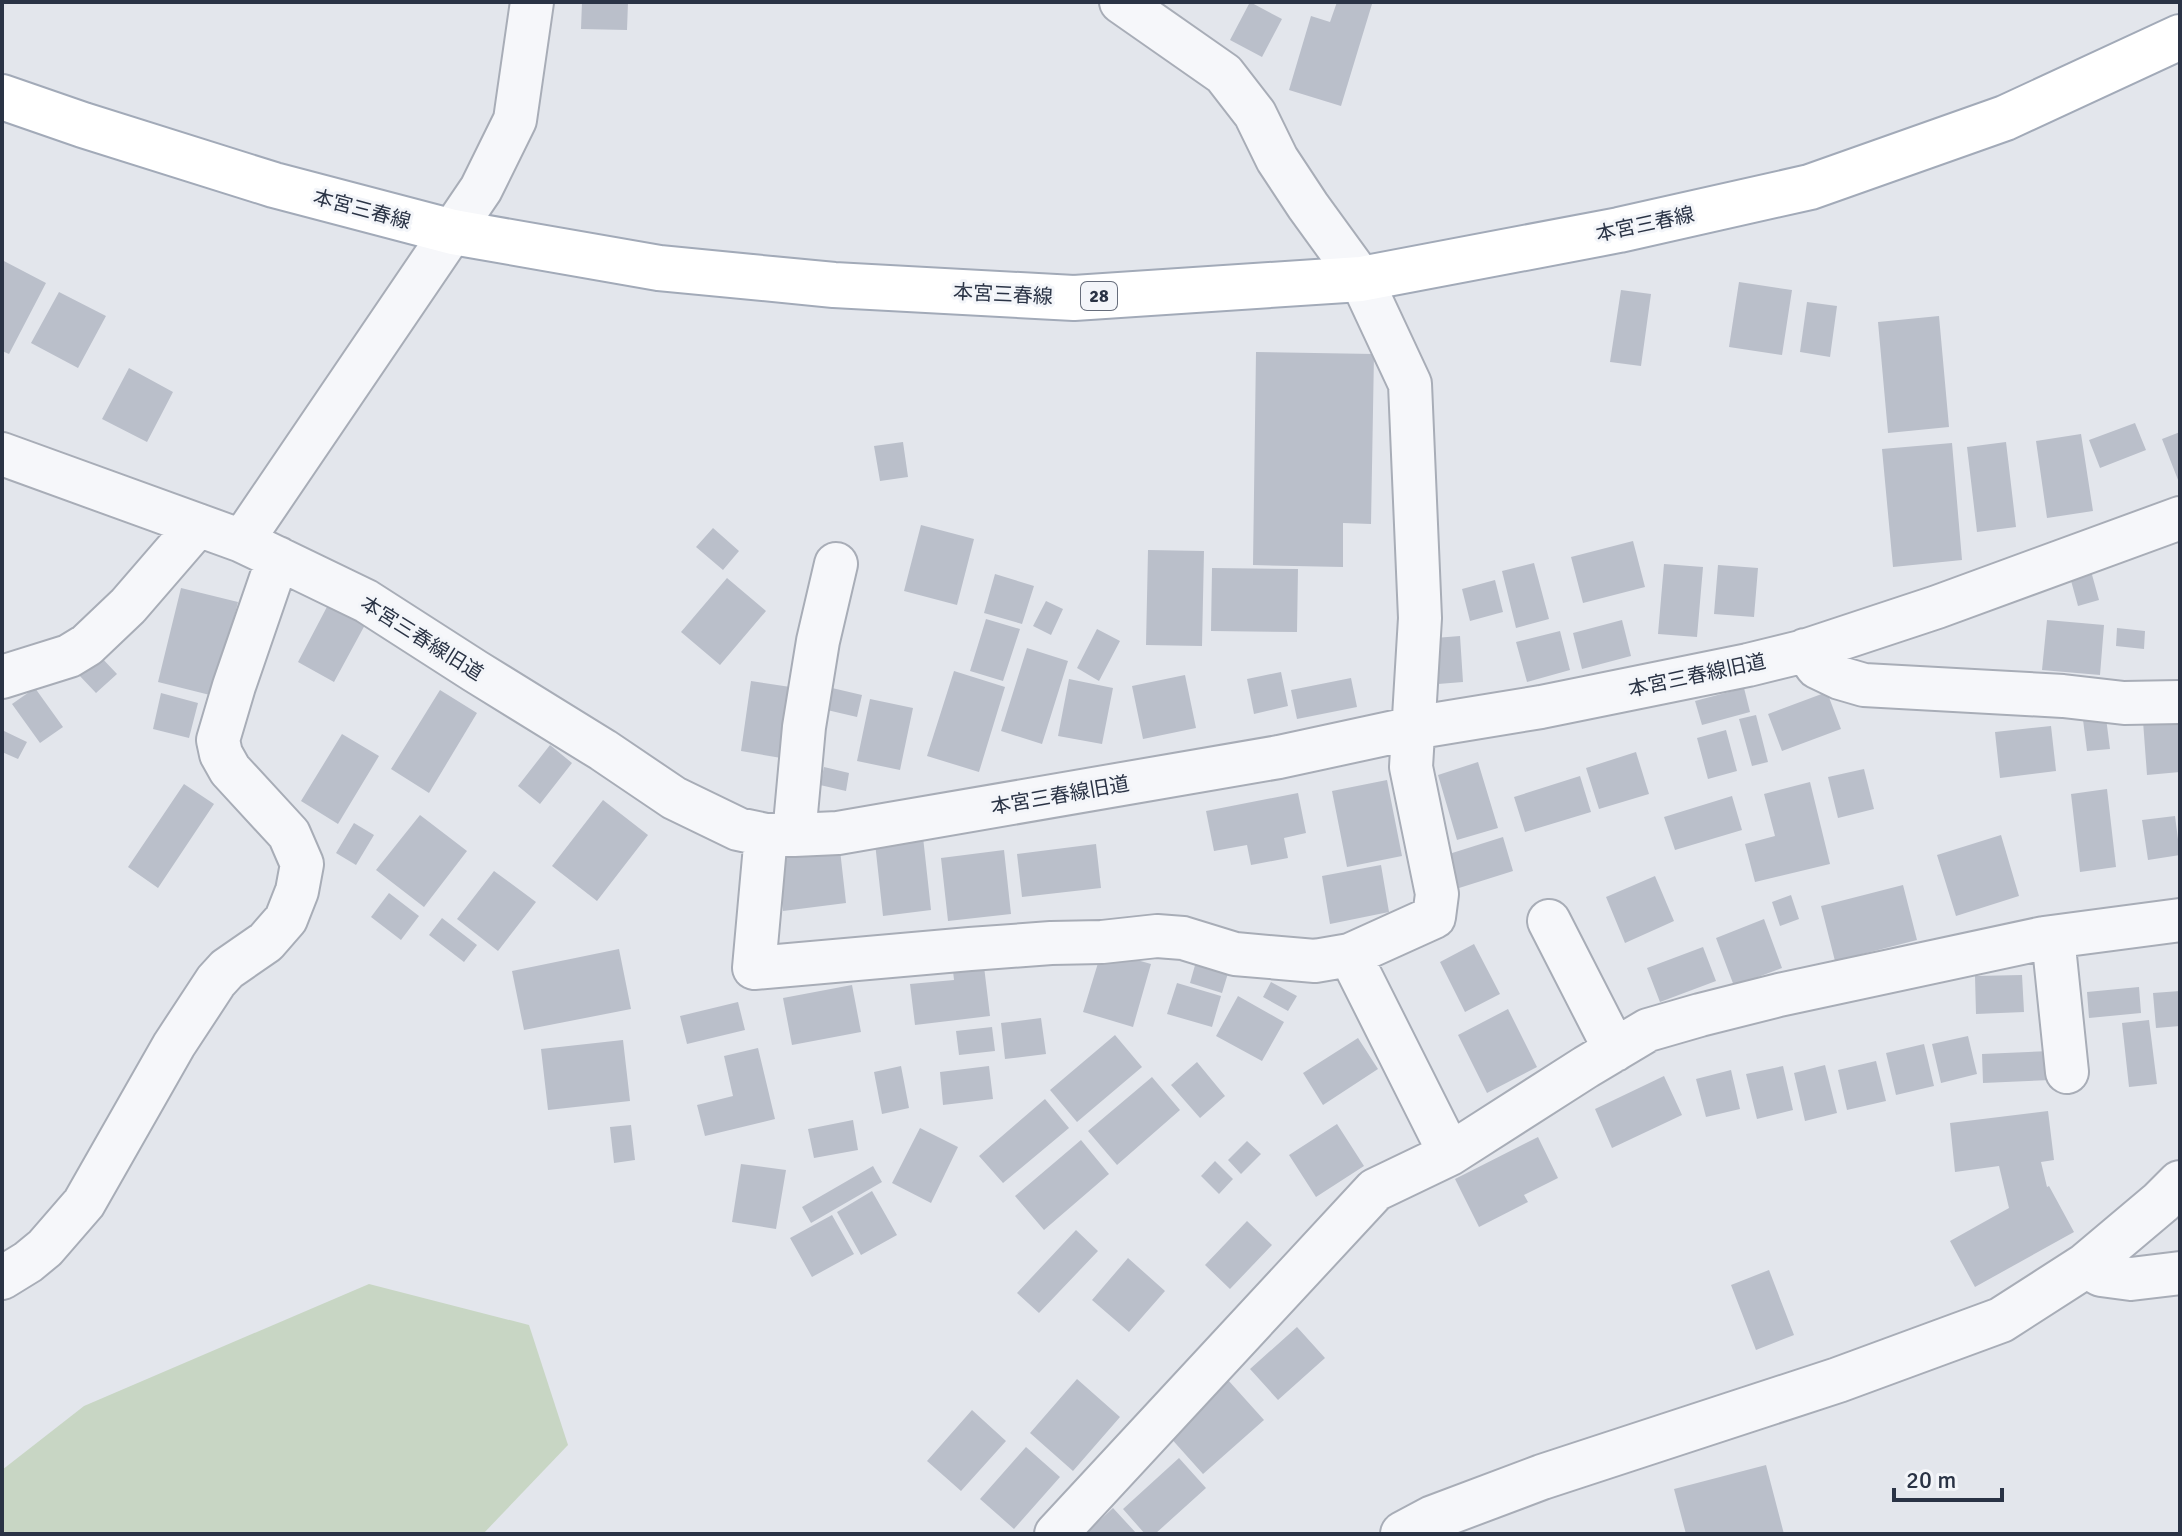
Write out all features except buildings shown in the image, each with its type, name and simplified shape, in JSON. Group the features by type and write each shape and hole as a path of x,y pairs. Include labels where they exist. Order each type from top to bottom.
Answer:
{"main road":[{"name":"本宮三春線","path":"2,97 274,185 453,232 659,268 834,285 1074,298 1361,279 1619,230 1810,187 2005,118 2180,37"}],"street":[{"path":"2,1278 45,1248 84,1203 174,1045 216,981 227,969 266,942 286,919 297,891 302,864 289,834 230,770 221,754 218,740 234,686 260,549 481,189 515,120 532,2"},
{"path":"836,564 754,968 1157,936 1183,938 1235,954 1315,961 1350,955 1434,917 1437,894 1411,767 1420,618 1410,384 1361,279 1277,159 1255,114 1224,74 1121,2"},
{"name":"本宮三春線旧道","path":"2,454 260,549 366,601 674,798 738,829 780,835 838,833 1279,757 1413,728 1541,707 1748,665 1937,607 2180,518"},
{"path":"2,677 69,656 87,645 128,606 198,525"},
{"path":"1805,650 1817,667 1864,685 2063,696 2124,703 2180,702"},
{"path":"1056,1534 1375,1190 1450,1154 1648,1030 1779,995 2053,937 2180,920"},
{"path":"1549,921 1615,1050"},
{"path":"2053,937 2067,1072"},
{"path":"1350,955 1450,1154"},
{"path":"1403,1534 1433,1518 1542,1477 1838,1380 2001,1320 2085,1266 2180,1183"},
{"path":"2085,1266 2101,1275 2122,1278 2180,1273"}],"green space":[{"path":"369,1284 529,1325 568,1445 483,1534 2,1534 2,1470 84,1406"}]}
